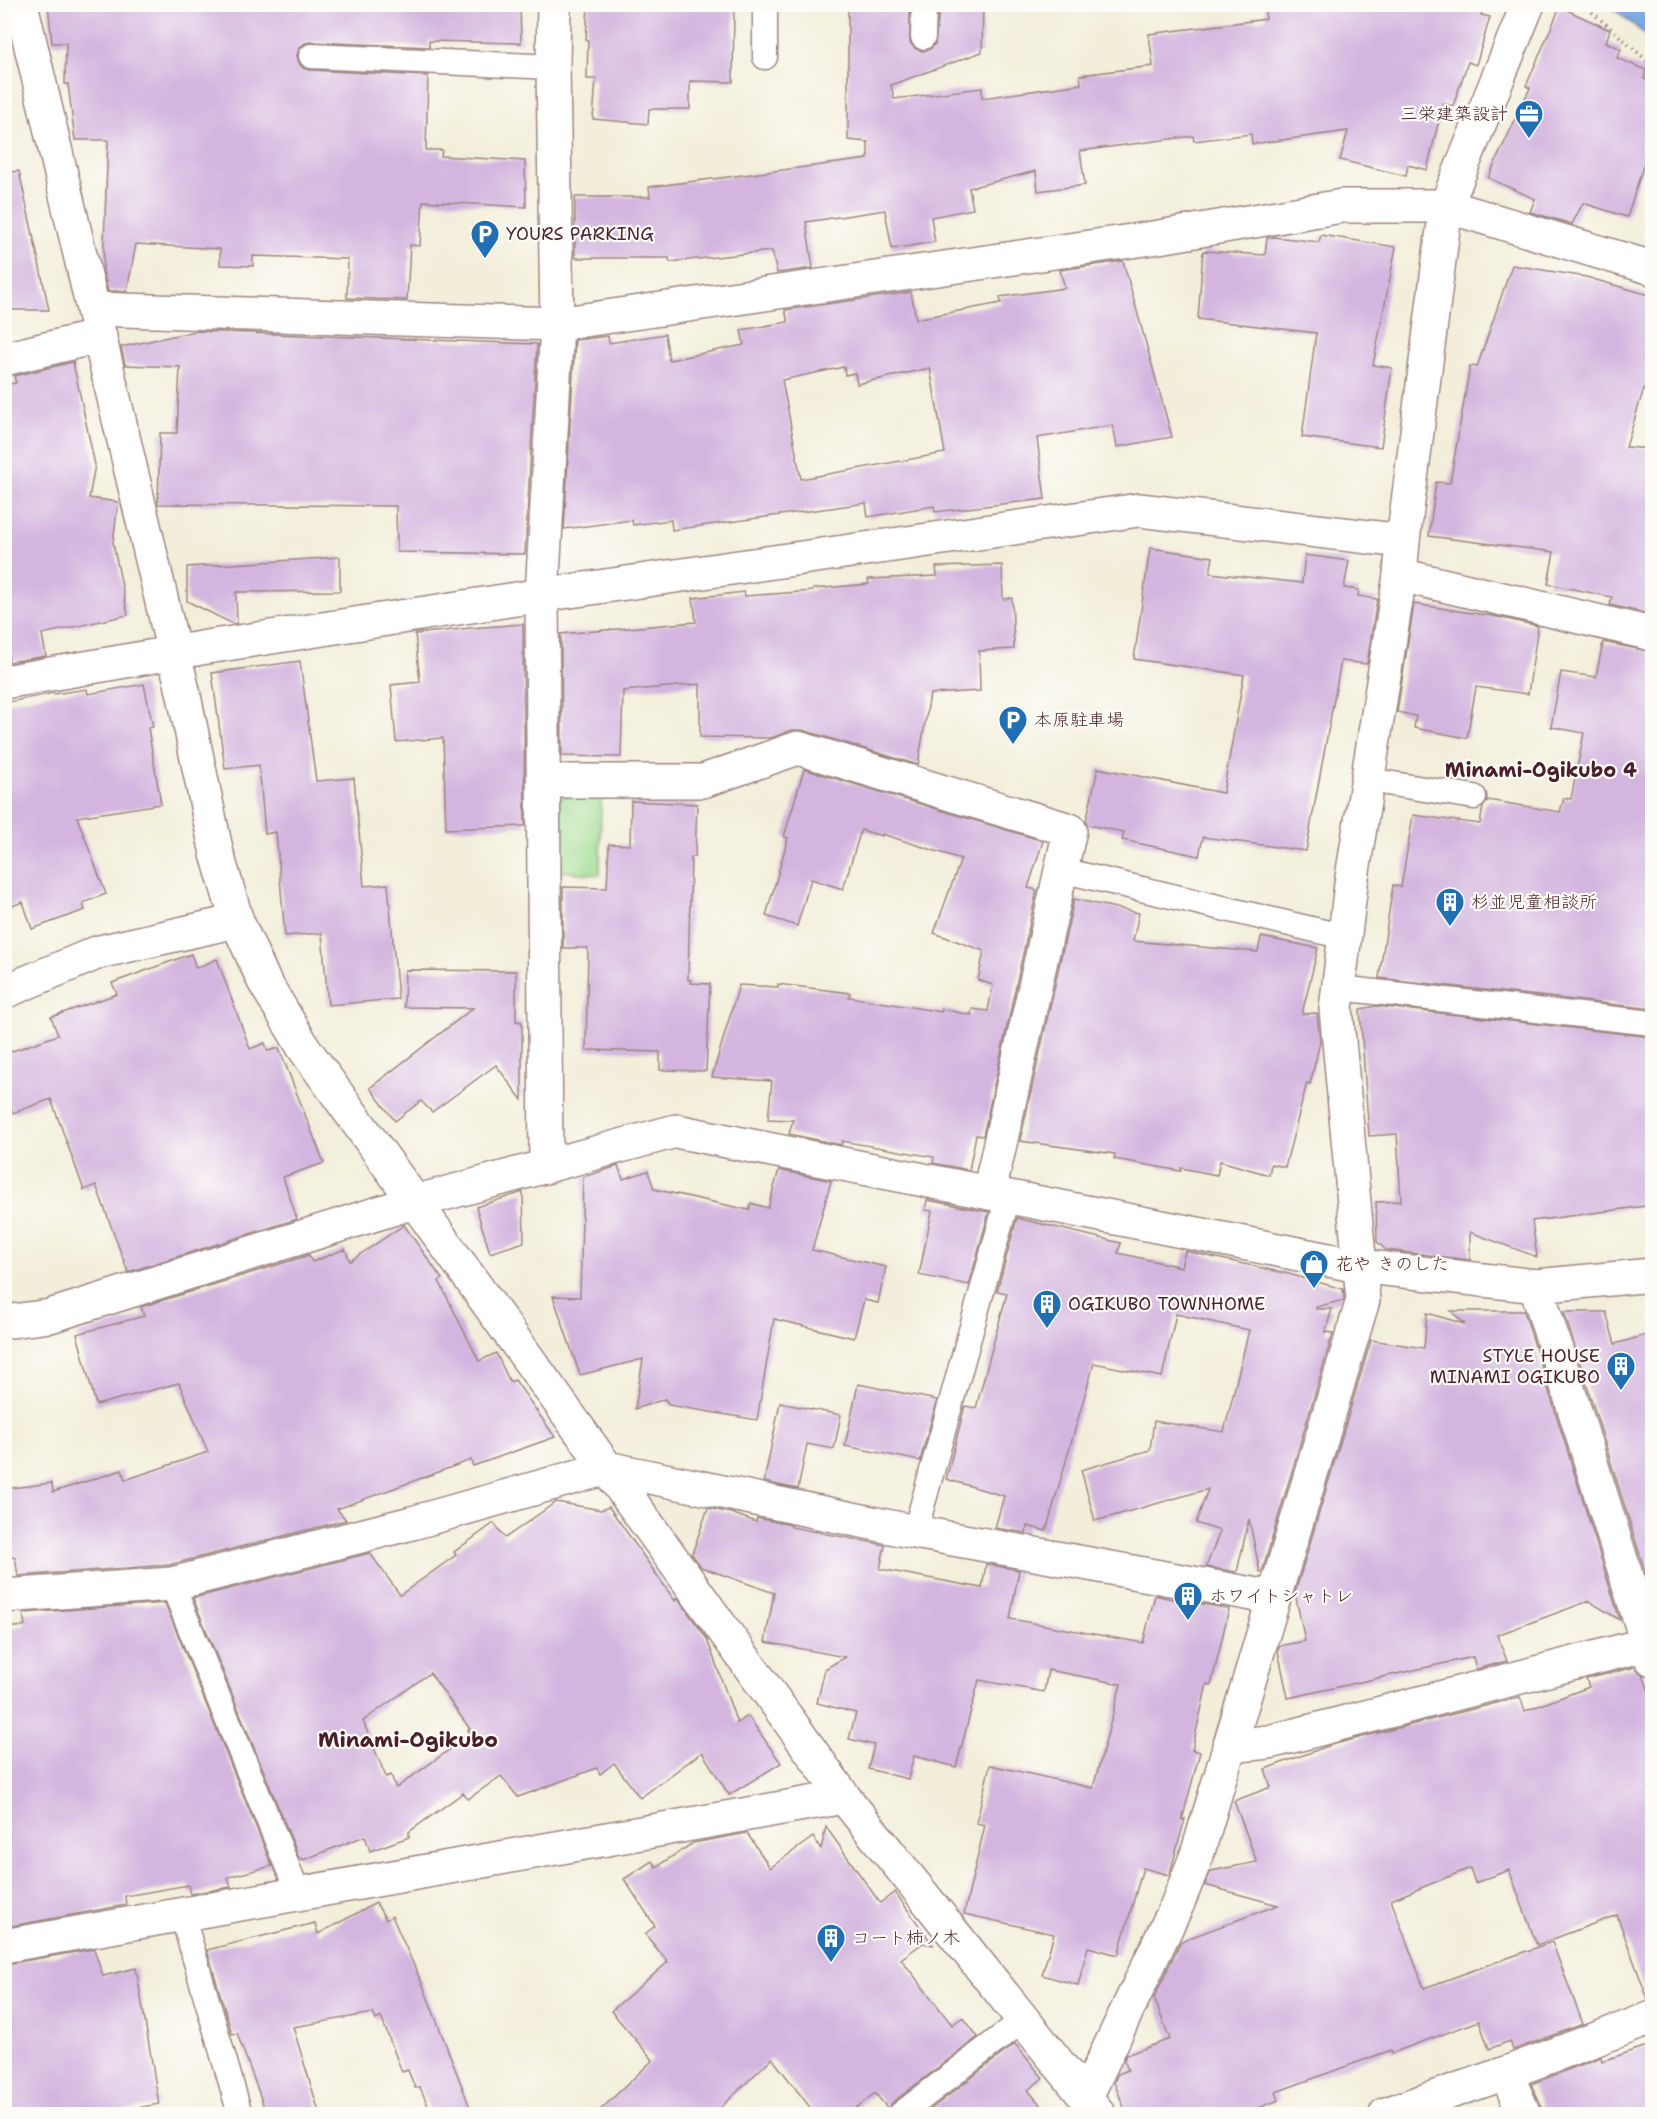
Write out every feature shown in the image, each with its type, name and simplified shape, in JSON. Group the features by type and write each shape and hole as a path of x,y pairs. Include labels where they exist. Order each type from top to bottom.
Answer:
{"street":[{"path":"21,4 174,652 217,854 237,921 264,981 304,1048 844,1797 1023,2020 1087,2109"},
{"path":"546,1167 542,595 557,324 554,4"},
{"path":"1087,2109 1197,1855 1363,1300 1336,1009 1351,884 1400,575 1446,206 1528,4"},
{"path":"4,359 96,323 557,324 1159,237 1342,206 1446,206 1653,268"},
{"path":"4,682 174,652 542,595 1139,510 1403,541"},
{"path":"1400,575 1653,634"},
{"path":"544,781 703,781 798,748 1070,830 998,1195"},
{"path":"4,992 99,952 237,921"},
{"path":"4,1322 50,1316 414,1202 676,1131 1359,1266 1536,1286 1653,1275"},
{"path":"1229,1746 1269,1742 1651,1649 1536,1286"},
{"path":"4,1596 172,1584 412,1523 607,1468 915,1532 1274,1598"},
{"path":"4,1946 844,1797"},
{"path":"1386,2115 1653,2018"},
{"path":"1506,2073 1524,2115"}],"lane":[{"path":"765,4 765,57"},
{"path":"923,37 924,4"},
{"path":"311,56 553,67"},
{"path":"1368,780 1474,797"},
{"path":"1061,870 1345,937"},
{"path":"1339,988 1653,1023"},
{"path":"915,1532 998,1195"},
{"path":"172,1584 299,1895"},
{"path":"182,1914 240,2115"},
{"path":"901,2115 1023,2020"}],"path":[{"path":"1583,4 1653,65"}],"green space":[{"path":"563,796 601,796 600,875 559,871 559,800"}],"water":[{"path":"1609,5 1652,5 1652,40"}],"building":[{"path":"48,4 520,4 521,43 429,41 429,47 312,42 305,43 299,48 297,56 303,68 310,70 428,76 426,150 442,150 441,156 525,161 526,207 423,201 420,246 410,245 407,300 347,298 348,259 253,256 253,266 220,265 220,249 136,244 127,291 108,291 103,271 108,140 75,140 68,84 65,84 66,43 52,43"},
{"path":"588,4 734,4 733,82 690,81 690,109 649,109 648,124 593,119 596,79 587,79"},
{"path":"940,4 983,4 982,52 891,85 894,99 982,88 982,98 1081,84 1080,75 1153,66 1149,34 1266,19 1264,4 1485,4 1481,15 1490,17 1476,65 1468,62 1453,106 1443,103 1427,170 1408,165 1406,176 1340,160 1348,131 1252,144 1251,134 1194,141 1193,136 1080,151 1085,185 1038,191 1036,171 969,188 973,209 931,217 935,242 892,249 885,210 806,222 813,268 777,273 772,251 670,262 669,258 575,258 575,197 650,197 649,187 868,159 868,142 848,140 848,8 910,8 910,43 916,49 923,51 935,44"},
{"path":"1560,7 1610,30 1606,42 1621,49 1617,58 1646,70 1644,79 1653,82 1653,135 1627,217 1583,203 1572,224 1530,212 1535,199 1488,178 1530,88 1526,86"},
{"path":"19,171 49,310 4,310 4,173"},
{"path":"1321,235 1396,247 1373,365 1392,368 1381,447 1302,437 1316,333 1198,319 1203,251 1265,255 1267,238 1319,242"},
{"path":"1123,261 1172,437 1117,447 1113,425 1037,438 1045,499 935,512 934,506 868,517 866,503 672,530 671,520 633,525 632,520 564,529 575,340 608,336 609,343 665,334 669,360 744,345 741,330 788,322 785,310 911,292 916,319 1001,303 1000,297 1065,288 1060,270","holes":["844,367 845,375 855,373 857,384 930,368 945,453 801,479 782,380"]},
{"path":"1512,265 1586,277 1653,296 1653,359 1626,447 1653,449 1653,615 1610,605 1612,597 1548,584 1554,552 1429,536 1436,482 1450,483 1470,366 1477,367"},
{"path":"196,331 537,344 525,554 397,552 396,506 158,504 160,433 177,433 180,367 125,365 121,347"},
{"path":"73,362 95,465 89,498 118,502 113,543 128,615 42,634 46,656 9,662 4,640 4,385 16,383 14,376"},
{"path":"1150,548 1213,557 1210,573 1302,583 1305,555 1349,561 1344,588 1359,590 1358,596 1377,599 1367,664 1341,661 1306,851 1203,837 1199,856 1122,840 1124,832 1088,825 1086,822 1098,768 1223,793 1244,675 1134,659"},
{"path":"340,557 340,591 236,592 237,623 233,624 187,601 187,567"},
{"path":"1002,565 1003,599 1012,598 1014,649 979,651 980,691 930,694 918,765 803,730 792,730 771,738 700,737 700,684 623,691 621,757 562,756 561,634 696,622 693,598 744,592 745,596 813,591 813,589 869,584 868,579 937,576 936,567"},
{"path":"1414,604 1498,617 1538,626 1528,694 1476,687 1467,738 1414,728 1416,716 1397,712"},
{"path":"523,624 525,826 446,829 443,738 396,742 391,685 420,682 415,634"},
{"path":"1603,642 1653,652 1653,1009 1379,978 1393,885 1401,887 1413,815 1480,824 1483,807 1488,800 1560,812 1564,798 1571,799 1584,733 1551,727 1561,672 1596,677"},
{"path":"300,661 316,781 354,778 364,886 388,884 398,999 328,1005 322,933 285,936 276,832 265,834 259,765 225,769 212,673"},
{"path":"144,684 153,727 148,728 161,804 77,817 106,894 83,903 85,910 32,929 23,902 4,909 4,703 53,693 87,689 88,694"},
{"path":"804,769 1043,841 1028,888 1037,890 983,1136 976,1135 969,1170 933,1163 934,1157 842,1141 841,1145 789,1134 793,1120 768,1119 772,1081 712,1077 739,985 778,987 778,984 850,993 849,997 941,1012 942,1009 971,1015 972,1009 988,1011 993,985 978,980 984,951 934,933 961,859 882,834 882,836 861,830 843,889 811,879 797,926 766,916 788,838 784,837"},
{"path":"631,801 697,804 695,857 691,857 688,980 691,980 690,983 710,984 706,1071 660,1070 660,1052 586,1050 588,948 563,948 563,887 607,888 609,844 630,845"},
{"path":"1074,899 1139,913 1133,941 1258,952 1261,937 1318,948 1302,1014 1317,1013 1320,1042 1285,1167 1271,1164 1269,1175 1220,1161 1217,1175 1114,1159 1115,1154 1020,1141"},
{"path":"191,954 196,968 217,959 250,1049 265,1043 268,1051 279,1048 324,1163 283,1177 297,1219 128,1272 96,1185 84,1190 51,1099 13,1113 4,1090 4,1054 58,1035 51,1017 117,994 112,983"},
{"path":"405,970 516,971 516,1021 522,1022 522,1100 496,1065 432,1112 421,1101 395,1121 370,1088 473,1008 404,1007"},
{"path":"1376,1006 1653,1037 1653,1205 1532,1221 1537,1257 1470,1232 1470,1260 1386,1250 1377,1242 1376,1202 1401,1201 1397,1134 1369,1136 1360,1009"},
{"path":"618,1166 623,1179 648,1171 654,1189 749,1210 751,1203 768,1208 779,1170 831,1181 812,1250 886,1267 878,1303 864,1300 854,1338 774,1319 757,1420 669,1405 665,1399 635,1409 643,1359 580,1375 553,1296 580,1297 583,1177"},
{"path":"523,1192 524,1242 490,1253 476,1207"},
{"path":"927,1200 989,1212 969,1285 919,1275 932,1211 925,1210"},
{"path":"1017,1218 1121,1243 1118,1253 1181,1267 1185,1251 1285,1273 1343,1289 1344,1300 1316,1307 1316,1309 1332,1309 1325,1332 1333,1333 1262,1572 1260,1572 1249,1519 1237,1572 1206,1567 1220,1531 1196,1523 1208,1489 1095,1521 1081,1470 1150,1450 1154,1421 1224,1432 1249,1330 1176,1314 1162,1377 1094,1363 1046,1531 1027,1526 1026,1533 995,1528 1004,1496 946,1479 965,1406 976,1408 1007,1293 997,1291"},
{"path":"404,1225 442,1279 439,1281 479,1361 496,1353 510,1382 515,1380 555,1437 473,1466 471,1460 337,1509 346,1520 169,1565 18,1576 15,1557 4,1559 4,1489 52,1483 53,1492 122,1470 125,1480 208,1452 179,1383 96,1405 77,1334 144,1316 141,1307 309,1255 312,1262 345,1249 350,1261"},
{"path":"1451,1311 1524,1311 1620,1620 1589,1601 1497,1635 1507,1661 1476,1669 1473,1657 1288,1698 1278,1651 1279,1646 1305,1641 1295,1593 1371,1340 1424,1348 1427,1313 1465,1324"},
{"name":"STYLE HOUSE MINAMI OGIKUBO","path":"1564,1312 1606,1312 1615,1344 1653,1333 1653,1597"},
{"path":"858,1384 937,1400 920,1461 845,1446"},
{"path":"780,1403 841,1415 834,1449 807,1444 798,1489 764,1482"},
{"path":"556,1502 601,1510 609,1507 675,1601 677,1597 707,1639 737,1723 748,1716 781,1763 729,1795 702,1752 640,1798 614,1763 600,1774 597,1768 518,1797 501,1776 468,1799 463,1793 409,1832 409,1837 370,1851 365,1836 303,1860 299,1858 193,1598 370,1553 400,1595 456,1555 454,1552 494,1523 505,1538","holes":["430,1673 470,1729 468,1730 471,1734 396,1788 391,1775 386,1777 363,1721"]},
{"path":"708,1508 756,1522 757,1518 885,1545 880,1569 982,1588 986,1564 1019,1570 1010,1619 1143,1643 1155,1595 1192,1604 1193,1602 1229,1609 1211,1685 1207,1684 1192,1750 1200,1752 1170,1873 1169,1875 1143,1868 1118,1955 1088,1947 1078,1985 1042,1975 1054,1934 964,1914 985,1825 976,1823 990,1765 1093,1788 1121,1684 1048,1670 1044,1692 979,1680 956,1767 914,1756 908,1779 868,1769 874,1745 849,1739 856,1713 817,1703 825,1669 845,1657 765,1642 774,1593 701,1567 692,1554"},
{"path":"165,1603 272,1866 228,1877 231,1887 190,1894 188,1885 125,1896 126,1905 6,1927 4,1628 25,1626 23,1613"},
{"path":"1635,1667 1643,1675 1653,1701 1653,1999 1648,2000 1617,1915 1537,1945 1509,1870 1475,1883 1470,1868 1391,1900 1424,1988 1552,1942 1583,2024 1513,2050 1510,2041 1489,2049 1479,2021 1276,2092 1279,2100 1240,2115 1127,2115 1114,2082 1118,2074 1128,2070 1124,2060 1126,2055 1170,2039 1154,1998 1181,1941 1278,1905 1205,1885 1211,1871 1257,1862 1234,1801 1271,1787 1265,1769 1331,1745 1520,1697 1525,1711 1589,1687 1586,1679"},
{"path":"826,1827 880,1903 895,1892 933,1945 923,1943 901,1959 952,2025 963,2017 978,2037 892,2103 888,2109 875,2093 847,2115 816,2115 772,2058 713,2115 595,2115 653,2060 611,2011 668,1962 645,1934 655,1926 624,1879 652,1861 656,1867 693,1843 747,1833 770,1868 813,1837 821,1849"},
{"path":"376,1903 386,1920 392,1916 424,1988 473,2115 432,2115 420,2087 415,2088 408,2070 402,2072 381,2017 376,2020 373,2013 293,2027 320,2115 267,2115 237,2033 232,2034 207,1950 315,1923 318,1934"},
{"path":"94,1949 103,1976 136,1968 159,2104 100,2115 4,2115 5,1964"},
{"path":"1015,2044 1043,2078 1028,2090 1049,2115 938,2115 931,2109"},
{"path":"1653,2044 1653,2115 1542,2115 1541,2106 1531,2084 1601,2057 1602,2061"}],"place":[{"name":"三栄建築設計","path":"1529,140"},
{"name":"YOURS PARKING","path":"485,260"},
{"name":"本原駐車場","path":"1013,746"},
{"name":"杉並児童相談所","path":"1450,928"},
{"name":"花や きのした","path":"1314,1290"},
{"name":"OGIKUBO TOWNHOME","path":"1047,1330"},
{"name":"STYLE HOUSE MINAMI OGIKUBO","path":"1621,1392"},
{"name":"ホワイトシャトレ","path":"1188,1622"},
{"name":"コート柿ノ木","path":"831,1964"}],"district":[{"name":"Minami-Ogikubo 4","path":"1541,770"},
{"name":"Minami-Ogikubo","path":"408,1740"}]}
